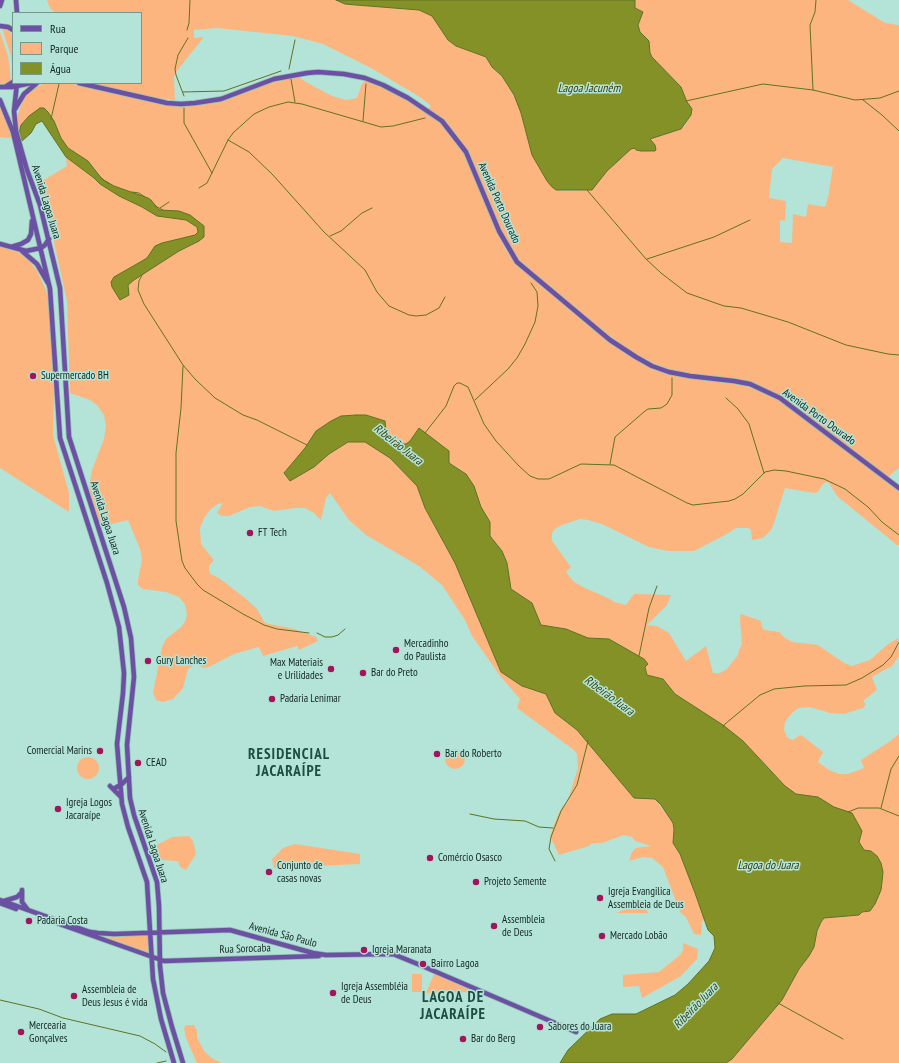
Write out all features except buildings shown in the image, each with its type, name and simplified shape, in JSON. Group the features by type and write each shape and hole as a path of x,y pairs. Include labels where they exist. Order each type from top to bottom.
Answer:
{"main road":[{"path":"0,6 2,0"},
{"path":"16,0 17,12"},
{"path":"0,26 8,27 12,29"},
{"name":"Avenida Porto Dourado","path":"83,84 167,103 195,103 221,99 286,76 318,72 344,74 365,78 383,85 418,104 442,121 466,152 499,231 517,262 610,340 652,366 669,372 734,381 750,384 765,390 780,398 899,488"},
{"path":"2,88 15,84"},
{"name":"Avenida Lagoa Juara","path":"15,84 15,132"},
{"path":"14,111 24,94 36,84"},
{"name":"Avenida Lagoa Juara","path":"0,100 15,132 38,198 49,239 60,288 70,442 124,607 131,638 134,677 127,735 132,807 157,882 162,984 167,1009 183,1063"},
{"name":"Avenida Lagoa Juara","path":"19,147 32,216 50,289 60,438 115,609 121,639 124,662 124,686 117,744 121,797 125,818 147,882 153,979 161,1019 174,1063"},
{"path":"11,247 21,244 30,237 32,229 32,216"},
{"path":"22,251 41,248 49,239"},
{"path":"0,244 22,251 36,264 50,289"},
{"path":"53,330 56,326 61,328 64,344"},
{"path":"121,797 113,787 120,786 129,777"},
{"path":"1,902 14,898 22,891 22,902 28,910"},
{"path":"1,902 28,910 45,918"},
{"path":"1,902 90,934"},
{"name":"Avenida São Paulo","path":"90,934 230,930 313,953 326,955 393,954 576,1032"},
{"name":"Rua Sorocaba","path":"90,934 162,960 288,958 326,955"},
{"path":"111,942 111,938 114,934"}],"green space":[{"path":"47,0 336,0 345,4 419,10 432,16 448,40 456,46 486,57 492,67 502,76 519,105 535,161 556,190 565,191 592,190 607,171 631,149 635,148 641,151 653,152 650,139 677,131 684,127 691,115 692,109 687,102 681,87 652,57 650,53 649,41 640,32 638,25 643,12 635,8 635,0 848,0 885,23 899,25 899,468 888,477 786,400 763,387 744,381 675,371 640,357 624,347 577,310 520,261 509,247 468,152 457,136 448,125 428,109 431,106 420,97 371,68 323,44 293,36 217,28 194,30 194,38 204,37 176,72 174,77 175,100 150,97 94,84 142,84 142,12 54,12 50,8","holes":["783,158 833,167 825,207 808,204 806,217 793,214 792,243 780,242 780,220 785,221 786,201 769,198 772,169"]},
{"path":"2,28 7,28 12,36 12,64 11,56"},
{"path":"0,32 8,56 10,85 0,84"},
{"path":"299,76 301,79 332,96 346,100 357,98 361,86 365,80 402,96 432,116 445,128 464,154 497,232 506,250 517,264 575,313 638,360 695,379 743,385 770,395 784,403 899,491 899,545 897,545 837,496 829,483 826,482 822,485 818,492 814,493 785,488 771,530 763,538 752,540 751,530 748,528 736,528 694,551 668,551 649,547 602,524 580,519 555,529 552,533 552,541 571,567 566,572 574,582 614,602 626,605 634,594 671,595 667,605 647,625 657,626 669,633 686,661 706,646 713,673 720,673 727,669 738,655 742,644 741,614 761,621 764,630 779,632 792,642 818,645 844,663 852,666 870,660 887,645 898,638 899,656 892,666 872,677 877,690 863,701 866,704 863,708 844,714 830,713 810,707 799,708 787,719 784,730 787,737 790,739 793,740 800,735 823,752 818,762 829,770 839,774 848,774 864,768 861,760 899,734 899,1063 726,1063 732,1059 782,1000 799,969 809,956 821,922 824,918 859,915 862,912 870,911 881,890 883,872 881,863 877,856 871,851 864,850 834,807 818,797 796,794 785,786 743,741 723,725 675,694 663,679 647,675 644,659 610,639 588,638 558,627 541,626 532,603 511,589 507,563 502,551 490,536 490,522 481,507 474,486 460,469 449,463 426,435 419,429 410,441 406,444 401,444 394,442 386,430 385,421 366,415 341,416 316,431 305,448 285,473 290,481 314,467 329,454 348,442 365,442 390,458 417,486 425,508 455,563 501,671 522,686 546,694 555,713 577,730 634,798 655,799 673,823 673,843 680,854 705,920 702,921 701,935 694,934 686,917 680,912 663,867 652,858 643,857 629,861 632,852 636,848 651,846 635,841 632,837 624,835 602,843 592,843 589,846 559,855 550,836 562,807 567,803 578,768 577,754 574,750 517,708 520,699 501,677 472,636 465,620 442,585 419,566 366,535 349,520 330,493 326,498 321,520 314,513 305,508 274,511 260,506 250,507 229,516 222,516 217,513 223,503 218,504 210,510 204,518 200,528 201,544 214,560 209,566 210,574 219,578 245,598 257,609 265,623 294,629 316,637 318,641 299,650 297,646 263,656 259,647 234,654 209,667 203,668 197,663 188,669 183,688 173,699 163,702 156,700 153,693 162,647 166,639 185,622 187,614 185,604 179,597 166,592 143,589 138,585 142,560 140,549 128,520 101,528 89,488 92,470 104,439 106,426 104,415 97,405 90,400 70,393 67,301 50,224 39,183 67,166 66,157 100,184 119,196 157,216 186,220 197,227 198,232 195,236 185,238 125,271 128,290 128,285 134,280 204,237 204,226 159,210 148,198 114,186 102,179 88,161 68,148 61,138 54,121 48,112 29,116 21,125 19,133 17,122 18,115 23,99 32,90 42,84 74,84 150,101 209,102 274,81"},
{"path":"0,105 8,122 12,137 0,137"},
{"path":"0,246 20,253 29,260 37,271 46,290 52,345 54,394 53,435 69,493 69,512 0,468"},
{"path":"455,749 462,752 465,759 462,766 455,769 448,766 445,759 448,752"},
{"path":"88,757 96,760 99,768 96,776 88,779 80,776 77,768 80,760"},
{"path":"189,836 193,841 196,854 186,870 180,867 178,861 160,860 155,846 172,837"},
{"path":"295,844 360,854 360,864 274,868 272,859 283,848"},
{"path":"644,902 648,913 616,913"},
{"path":"110,935 148,935 149,951 147,953 109,940 108,938"},
{"path":"683,943 698,949 697,959 681,976 642,998 639,986 623,987 623,975 659,972 680,955 683,950"},
{"path":"412,974 422,974 422,992 412,992"},
{"path":"434,974 476,992 426,993"},
{"path":"186,1025 194,1025 197,1031 197,1038 205,1052 213,1059 222,1063 197,1063 186,1038 184,1028"}],"water":[{"name":"Lagoa Jacuném","path":"336,0 635,0 635,8 643,12 638,25 640,32 649,41 650,53 652,57 681,87 687,102 692,109 691,115 681,129 650,139 655,145 655,151 641,151 636,150 635,148 631,149 607,171 592,190 556,190 547,181 532,155 521,113 514,95 502,76 492,67 486,57 456,46 448,40 432,16 419,10 345,4"},
{"path":"40,108 44,108 48,112 54,121 61,138 68,148 88,161 102,179 114,186 148,198 159,210 179,211 190,215 204,226 204,237 134,280 128,285 129,295 120,300 112,287 111,282 114,277 147,258 155,246 195,235 198,232 197,227 186,220 157,216 100,184 66,157 42,121 36,124 31,133 22,141 19,134 21,125 29,116"},
{"name":"Lagoa do Juara","path":"366,415 385,421 386,430 394,442 406,444 410,441 419,428 449,451 449,463 466,474 474,486 481,507 490,522 490,536 502,551 507,563 511,589 532,603 541,625 566,629 588,638 609,639 644,659 648,664 645,667 647,675 663,679 675,694 723,725 743,741 785,786 796,794 818,797 834,807 852,813 862,831 859,842 864,850 871,851 877,856 881,863 883,872 881,890 870,911 862,912 859,915 824,918 817,931 814,947 799,969 782,1000 732,1059 726,1063 560,1063 568,1050 600,1019 612,1014 636,1014 675,995 688,984 709,961 715,948 714,936 708,930 680,854 673,843 673,823 661,805 655,799 634,798 577,730 555,713 546,694 522,686 501,672 455,563 425,508 417,486 390,458 365,442 348,442 329,454 314,467 290,481 284,473 305,448 316,431 341,416"}],"waterway":[{"path":"187,30 189,23 190,0"},
{"path":"813,90 810,25 815,12 816,0"},
{"path":"184,96 175,69 178,55 188,38"},
{"path":"289,69 295,40"},
{"path":"183,92 224,91 281,71"},
{"path":"291,79 295,102"},
{"path":"51,119 59,84"},
{"path":"363,121 366,84"},
{"path":"686,101 763,84 813,90 855,100 880,98 899,91"},
{"path":"863,100 899,131"},
{"path":"199,188 207,183 228,140 233,133 254,114 269,107 288,102 302,104 381,127 393,126 425,118"},
{"path":"184,108 184,123 212,173"},
{"path":"228,140 249,152 272,174 324,232 365,270 377,292 389,306 409,315 426,315 439,308 445,297"},
{"name":"Ribeirão Juara","path":"100,177 109,184"},
{"path":"587,190 646,259 661,273 687,293 724,306 741,308 788,322 846,345 899,355"},
{"name":"Ribeirão Juara","path":"132,192 139,193 145,197"},
{"path":"160,208 169,202"},
{"name":"Ribeirão Juara","path":"155,206 163,210"},
{"path":"330,236 341,231 362,213 372,208"},
{"path":"647,259 714,237 750,220"},
{"name":"Ribeirão Juara","path":"142,275 139,281 138,290 144,304 183,365 195,379 215,398 243,415 257,420 307,445"},
{"path":"475,400 508,369 517,358 525,344 535,322 538,306 537,292 531,283"},
{"path":"183,366 181,408 176,453 176,521 182,561 185,568 203,590 243,614 264,625 277,629 309,633"},
{"path":"610,464 615,437 648,409 661,408 667,404 672,395 672,378"},
{"path":"425,433 446,406 454,386 457,383 460,383 468,387 484,424 496,441 530,476 538,479 549,479 581,464 614,465 693,505 735,499 743,494 765,472 774,470 786,471 824,479 845,489 868,507 882,522 899,535"},
{"path":"726,398 738,409 749,424 764,473"},
{"path":"639,656 649,608 657,586"},
{"path":"317,633 325,637 332,637 338,635 345,629"},
{"path":"723,727 760,695 774,689 804,686 846,685 862,678 883,665 891,657 899,642"},
{"path":"555,861 549,849 551,837 561,811 577,785 588,741"},
{"path":"881,808 891,769 899,756"},
{"name":"Ribeirão Juara","path":"848,812 858,808 879,808 899,816"},
{"path":"470,814 494,819 525,821 539,827 553,828"},
{"path":"0,1000 39,1009 63,1018 140,1036 166,1052"},
{"path":"778,1003 843,1039"},
{"path":"157,1063 166,1061"}],"place":[{"name":"Supermercado BH","path":"33,376"},
{"name":"FT Tech","path":"250,533"},
{"name":"Mercadinho do Paulista","path":"396,650"},
{"name":"Gury Lanches","path":"148,661"},
{"name":"Max Materiais e Urilidades","path":"331,669"},
{"name":"Bar do Preto","path":"363,673"},
{"name":"Padaria Lenimar","path":"272,699"},
{"name":"Comercial Marins","path":"100,751"},
{"name":"Bar do Roberto","path":"437,754"},
{"name":"CEAD","path":"138,763"},
{"name":"Igreja Logos Jacaraípe","path":"58,809"},
{"name":"Comércio Osasco","path":"430,858"},
{"name":"Conjunto de casas novas","path":"269,872"},
{"name":"Projeto Semente","path":"476,882"},
{"name":"Igreja Evangilica Assembleia de Deus","path":"600,898"},
{"name":"Padaria Costa","path":"29,921"},
{"name":"Assembleia de Deus","path":"494,926"},
{"name":"Mercado Lobão","path":"602,936"},
{"name":"Igreja Maranata","path":"364,950"},
{"name":"Bairro Lagoa","path":"423,964"},
{"name":"Igreja Assembléia de Deus","path":"333,993"},
{"name":"Assembleia de Deus Jesus é vida","path":"74,996"},
{"name":"Sabores do Juara","path":"540,1027"},
{"name":"Mercearia Gonçalves","path":"21,1032"},
{"name":"Bar do Berg","path":"463,1039"}],"district":[{"name":"RESIDENCIAL JACARAÍPE","path":"289,764"},
{"name":"LAGOA DE JACARAÍPE","path":"453,1006"}]}
